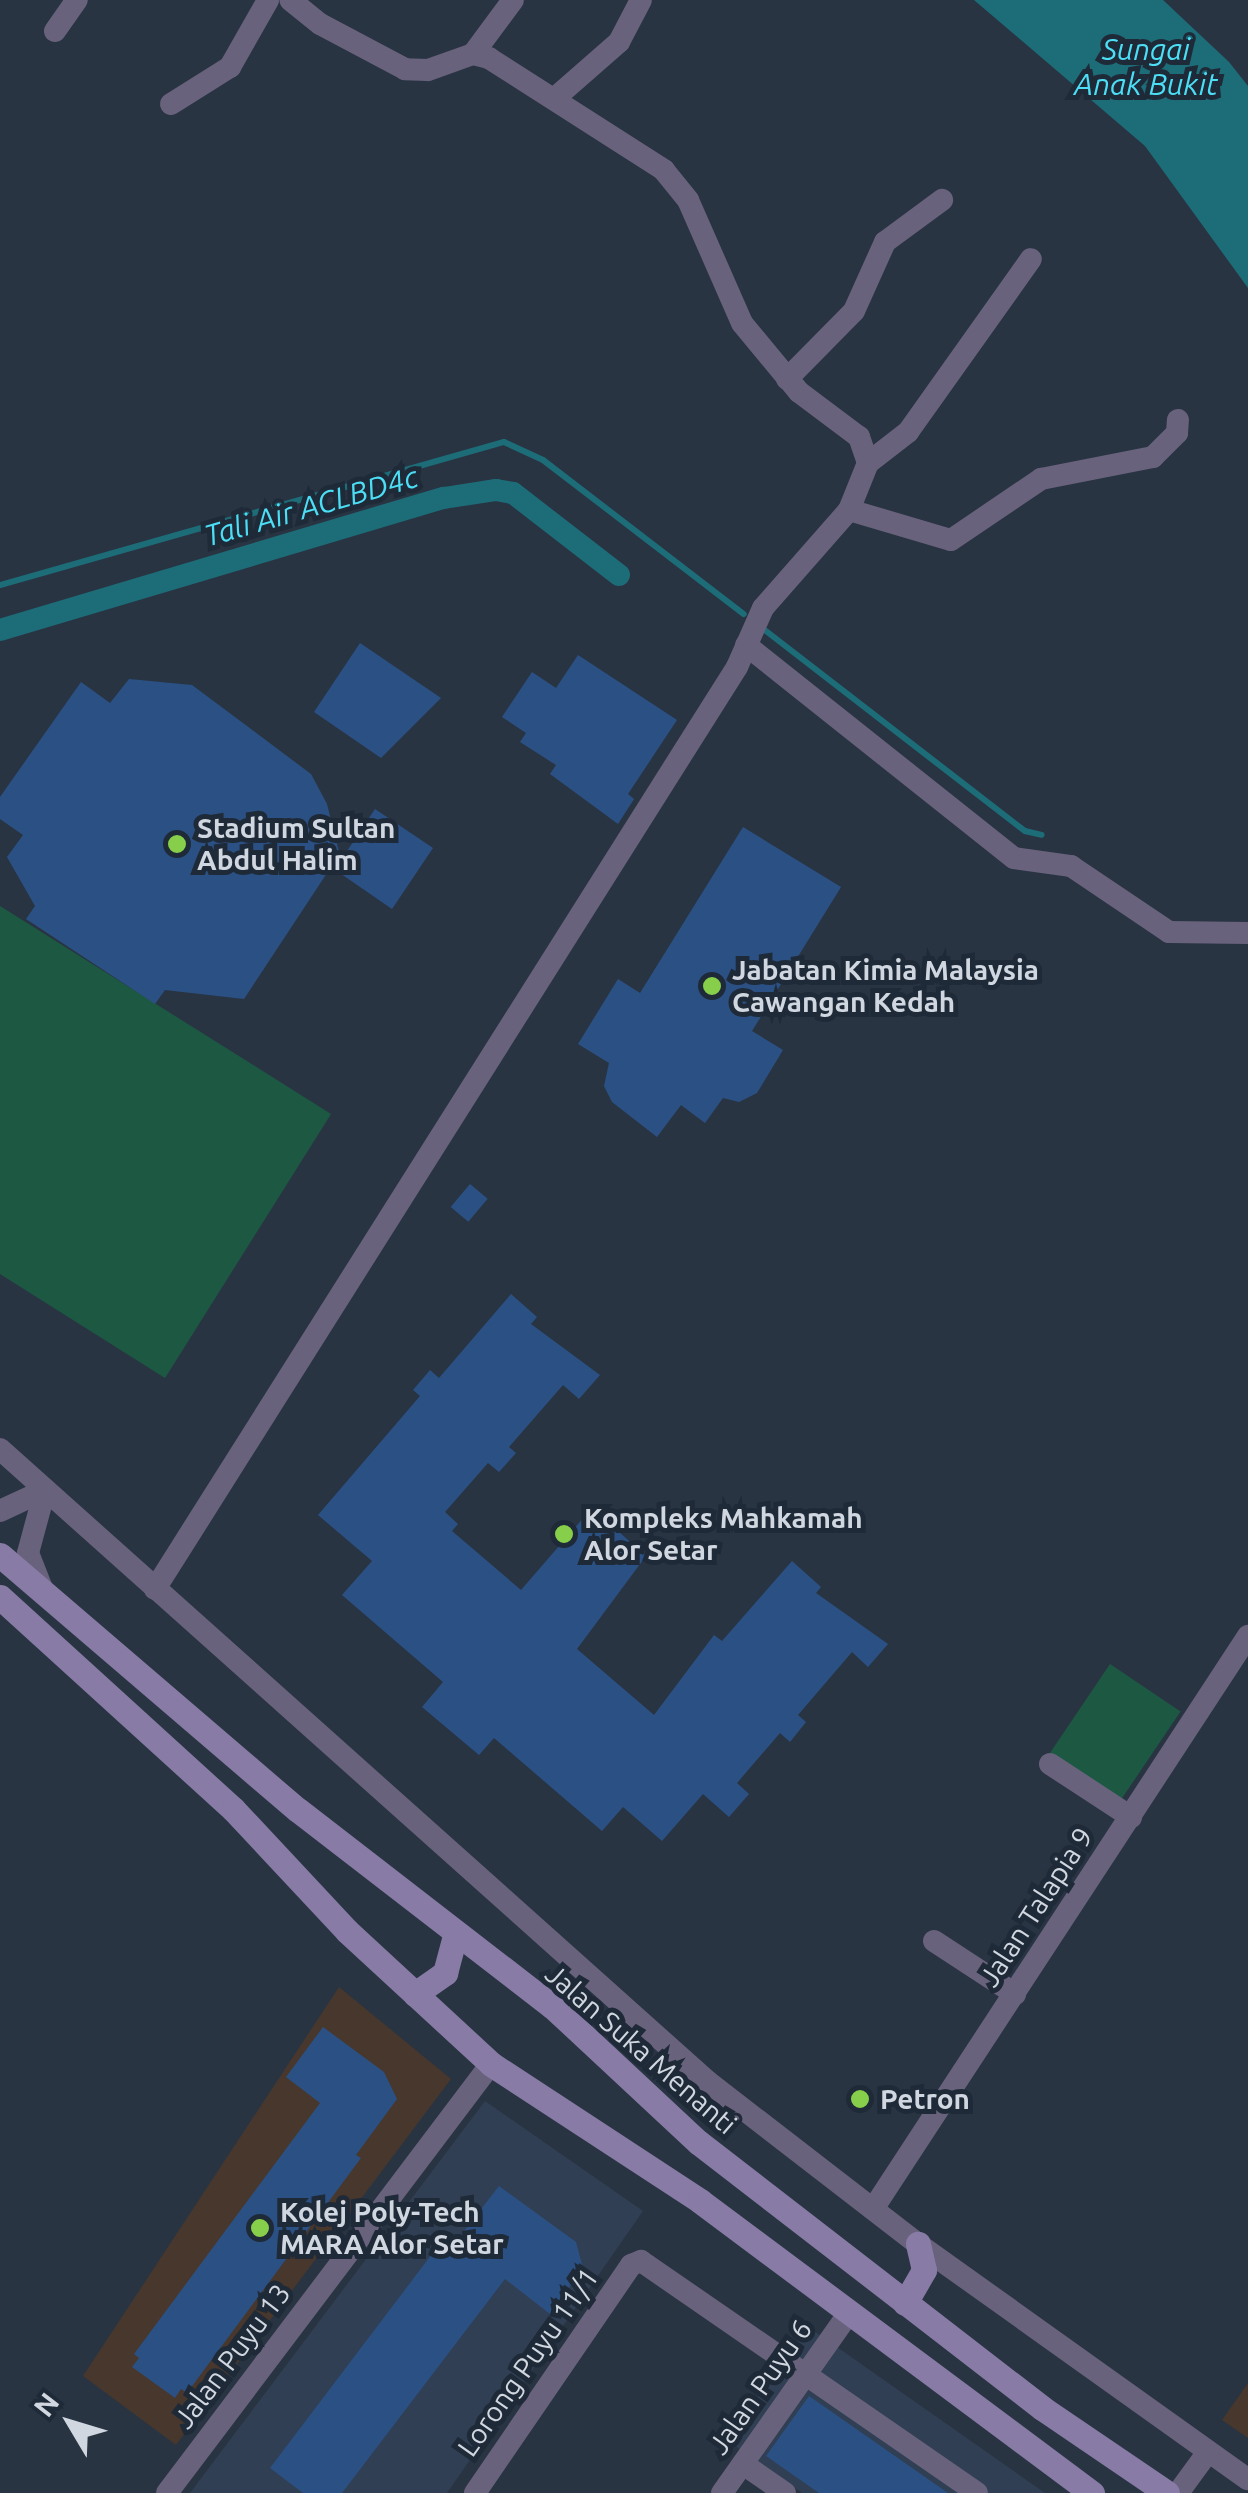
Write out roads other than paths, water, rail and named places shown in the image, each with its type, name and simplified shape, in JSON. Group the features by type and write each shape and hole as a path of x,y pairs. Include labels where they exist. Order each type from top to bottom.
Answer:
{"main road":[{"name":"Jalan Suka Menanti","path":"0,1555 455,1936 552,2006 698,2142 906,2304 1166,2493"},
{"path":"0,1597 234,1809 416,1994 491,2064 700,2201 847,2316 1092,2493"},
{"path":"416,1994 444,1973 455,1936"},
{"path":"906,2304 924,2270 918,2244"}],"street":[{"path":"55,31 77,0"},
{"path":"172,104 230,67 268,0"},
{"path":"290,0 320,24 405,69 428,70 473,54 512,0"},
{"path":"555,98 618,42 641,0"},
{"path":"473,54 555,98 677,184 742,323 787,379 858,437 868,463"},
{"path":"787,379 854,311 885,242 942,200"},
{"path":"154,1589 496,1055 746,644 763,608 850,510 868,463 908,432 1031,259"},
{"path":"850,510 951,540 1041,479 1153,457 1177,433 1178,420"},
{"path":"746,644 1014,858 1072,866 1169,932 1248,933"},
{"path":"0,1449 707,2081 918,2244 1248,2479"},
{"path":"0,1511 45,1490"},
{"path":"45,1490 28,1553 46,1597"},
{"name":"Jalan Talapia 9","path":"872,2209 1248,1636"},
{"path":"1050,1764 1130,1817"},
{"path":"934,1942 1016,1994"},
{"name":"Jalan Puyu 13","path":"167,2493 491,2064"},
{"name":"Lorong Puyu 11/1","path":"475,2493 631,2266 653,2264 806,2374"},
{"name":"Jalan Puyu 6","path":"722,2493 847,2316"},
{"path":"806,2374 977,2493"},
{"path":"1178,2493 1208,2452"},
{"path":"743,2464 786,2493"}],"water":[{"name":"Sungai Anak Bukit","path":"974,0 1163,0 1229,62 1248,86 1248,288 1145,146"}],"waterway":[{"path":"0,585 504,442 543,460 744,614"},
{"name":"Tali Air ACLBD4c","path":"0,630 444,498 496,490 513,493 619,575"},
{"path":"766,631 1025,831 1042,835"}],"place":[{"name":"Stadium Sultan Abdul Halim","path":"177,844"},
{"name":"Jabatan Kimia Malaysia Cawangan Kedah","path":"712,986"},
{"name":"Kompleks Mahkamah Alor Setar","path":"564,1534"},
{"name":"Petron","path":"860,2099"},
{"name":"Kolej Poly-Tech MARA Alor Setar","path":"260,2228"}]}
